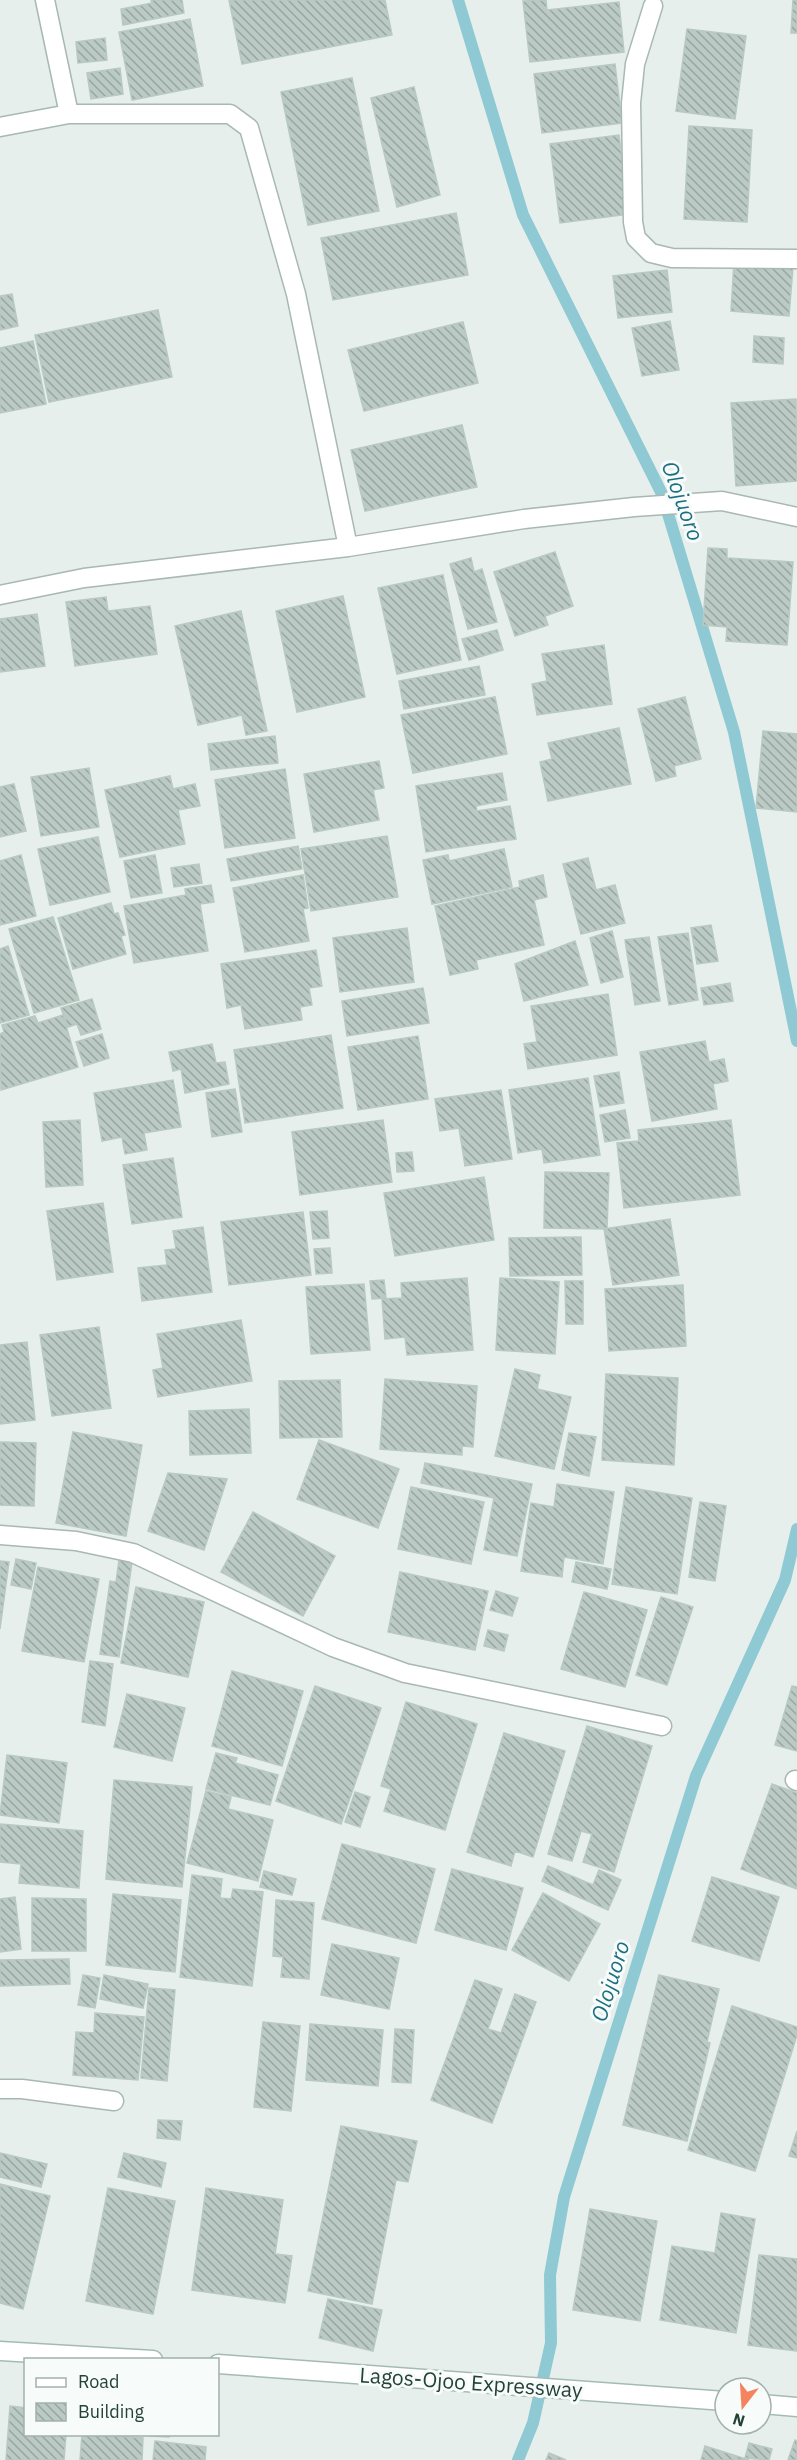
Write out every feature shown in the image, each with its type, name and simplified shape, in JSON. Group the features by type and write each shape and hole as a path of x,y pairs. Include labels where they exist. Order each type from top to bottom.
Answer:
{"street":[{"path":"45,0 69,114"},
{"path":"653,6 635,64 631,103 633,222 636,238 651,253 672,258 797,259"},
{"path":"0,127 69,114 230,114 249,128 296,294 348,547"},
{"path":"0,595 84,578 348,547 524,519 634,507 722,501 797,517"},
{"path":"0,1535 76,1540 133,1552 333,1647 405,1673 662,1726"},
{"path":"0,2089 22,2089 114,2101"},
{"path":"0,2351 119,2358"},
{"name":"Lagos-Ojoo Expressway","path":"219,2364 713,2400"},
{"path":"773,2405 797,2407"}],"building":[{"path":"151,0 182,0 184,13 123,25 121,9 152,3"},
{"path":"229,0 385,0 392,35 242,64"},
{"path":"546,0 547,10 619,2 624,52 530,62 523,1"},
{"path":"793,0 797,0 797,33 791,33"},
{"path":"190,19 203,86 132,100 119,32"},
{"path":"687,29 746,36 735,119 676,111"},
{"path":"105,38 107,60 78,63 76,42"},
{"path":"615,64 622,123 542,133 534,74"},
{"path":"120,68 123,94 91,99 87,73"},
{"path":"352,78 379,211 308,225 281,92"},
{"path":"414,87 440,195 397,207 371,98"},
{"path":"689,126 752,130 747,222 684,219"},
{"path":"619,135 629,214 560,223 550,144"},
{"path":"456,213 468,275 333,300 321,238"},
{"path":"734,262 793,267 789,316 731,311"},
{"path":"667,270 672,312 618,318 613,276"},
{"path":"12,294 18,326 0,330 0,296"},
{"path":"158,310 172,377 49,402 35,335"},
{"path":"670,321 679,370 642,376 632,328"},
{"path":"463,322 478,383 364,411 348,350"},
{"path":"754,336 784,338 783,364 753,362"},
{"path":"33,341 46,404 0,413 0,348"},
{"path":"796,399 797,481 736,486 731,403"},
{"path":"462,425 477,487 365,511 351,450"},
{"path":"708,548 727,549 727,558 793,562 787,645 726,641 727,627 703,625"},
{"path":"555,552 573,606 545,616 548,625 515,636 494,572"},
{"path":"471,558 474,572 482,569 497,622 468,629 450,564"},
{"path":"443,575 461,660 397,674 378,588"},
{"path":"343,596 365,697 297,712 276,611"},
{"path":"106,597 108,611 150,606 157,654 75,666 66,602"},
{"path":"241,611 267,731 246,735 242,715 198,725 175,626"},
{"path":"37,614 45,666 0,672 0,619"},
{"path":"497,630 503,650 469,660 462,639"},
{"path":"604,645 612,704 537,715 532,684 547,681 542,654"},
{"path":"479,666 485,695 404,709 399,681"},
{"path":"495,697 507,754 413,773 401,715"},
{"path":"685,697 701,759 674,766 676,776 656,781 638,709"},
{"path":"619,728 631,784 548,801 540,762 552,759 548,743"},
{"path":"763,731 797,734 797,812 756,808"},
{"path":"275,736 278,763 211,770 208,744"},
{"path":"379,761 384,788 373,790 379,820 314,832 304,774"},
{"path":"89,768 99,827 41,836 31,777"},
{"path":"285,769 295,838 225,848 215,780"},
{"path":"502,773 507,800 476,806 477,811 510,806 516,839 426,852 416,786"},
{"path":"170,776 173,789 195,784 200,806 178,810 185,844 120,857 105,790"},
{"path":"14,784 26,831 0,837 0,787"},
{"path":"387,836 398,897 311,911 301,849"},
{"path":"98,837 110,892 50,905 38,849"},
{"path":"298,846 302,869 231,881 227,859"},
{"path":"504,849 512,887 432,904 423,860 448,855 449,861"},
{"path":"21,855 36,916 0,925 0,861"},
{"path":"155,855 162,893 131,898 124,861"},
{"path":"588,858 596,890 615,885 625,923 581,934 563,864"},
{"path":"199,864 202,883 174,887 171,868"},
{"path":"303,875 308,908 303,909 309,941 245,952 233,888"},
{"path":"543,875 547,897 534,900 544,945 476,960 478,969 450,975 435,906 520,887 519,881"},
{"path":"211,885 214,902 200,904 208,951 134,963 124,906 186,895 185,889"},
{"path":"111,903 114,914 118,913 125,935 121,936 126,954 73,969 58,918"},
{"path":"53,917 79,1000 34,1013 9,929"},
{"path":"711,925 718,961 697,964 691,928"},
{"path":"407,928 414,982 340,992 333,938"},
{"path":"612,931 623,977 601,983 590,938"},
{"path":"688,933 698,1000 669,1005 658,937"},
{"path":"649,937 660,1001 635,1005 625,940"},
{"path":"575,941 588,985 524,1001 515,964"},
{"path":"8,946 29,1015 0,1023 0,949"},
{"path":"316,950 322,986 309,988 312,1005 300,1007 302,1020 245,1029 241,1005 227,1008 221,964"},
{"path":"730,983 733,1001 704,1005 701,988"},
{"path":"423,988 429,1023 347,1036 342,1001"},
{"path":"608,994 617,1055 528,1069 524,1044 537,1042 531,1006"},
{"path":"92,999 101,1029 81,1035 77,1024 68,1027 61,1008"},
{"path":"63,1015 78,1067 1,1090 0,1034 4,1032 2,1025 35,1016 38,1023"},
{"path":"102,1034 109,1058 84,1066 76,1042"},
{"path":"331,1035 343,1108 245,1123 234,1050"},
{"path":"418,1036 428,1099 358,1110 348,1047"},
{"path":"705,1041 709,1062 724,1059 728,1081 713,1084 717,1109 652,1121 640,1052"},
{"path":"212,1044 216,1063 225,1062 229,1084 185,1093 181,1069 173,1071 169,1052"},
{"path":"619,1072 624,1103 600,1107 594,1076"},
{"path":"588,1078 600,1155 544,1163 542,1149 518,1153 509,1090"},
{"path":"173,1080 181,1127 144,1133 147,1150 125,1154 122,1137 102,1141 94,1093"},
{"path":"235,1089 242,1132 212,1137 206,1093"},
{"path":"501,1090 512,1159 465,1166 459,1128 440,1131 435,1099"},
{"path":"625,1110 630,1138 605,1142 600,1115"},
{"path":"80,1120 83,1185 46,1187 43,1122"},
{"path":"383,1120 392,1182 300,1195 292,1132"},
{"path":"731,1120 740,1195 624,1208 617,1143 639,1141 638,1130"},
{"path":"412,1152 414,1171 397,1172 396,1153"},
{"path":"173,1158 182,1217 132,1224 123,1165"},
{"path":"545,1172 609,1173 607,1229 544,1228"},
{"path":"484,1177 494,1240 395,1256 384,1193"},
{"path":"103,1203 113,1272 57,1280 47,1211"},
{"path":"327,1211 329,1238 313,1239 310,1212"},
{"path":"303,1212 311,1275 229,1285 221,1222"},
{"path":"670,1219 679,1275 613,1285 604,1229"},
{"path":"203,1227 212,1292 142,1301 138,1268 167,1265 165,1250 176,1249 173,1231"},
{"path":"581,1237 582,1275 510,1276 509,1238"},
{"path":"330,1248 332,1273 316,1274 314,1249"},
{"path":"467,1278 473,1350 407,1355 405,1337 385,1339 382,1299 402,1298 401,1283"},
{"path":"500,1278 559,1282 555,1354 496,1350"},
{"path":"384,1280 386,1298 372,1299 370,1281"},
{"path":"565,1281 583,1281 583,1324 566,1324"},
{"path":"364,1284 370,1350 311,1354 306,1287"},
{"path":"683,1285 686,1346 609,1351 605,1289"},
{"path":"241,1320 252,1381 158,1397 153,1370 163,1368 157,1334"},
{"path":"99,1327 111,1408 52,1416 40,1335"},
{"path":"27,1342 35,1420 0,1424 0,1345"},
{"path":"515,1369 540,1375 537,1389 571,1397 554,1469 495,1456"},
{"path":"606,1374 678,1378 674,1465 602,1460"},
{"path":"385,1379 477,1386 473,1447 462,1446 462,1455 380,1449"},
{"path":"340,1380 342,1437 280,1438 279,1381"},
{"path":"249,1409 251,1453 190,1455 189,1411"},
{"path":"73,1432 142,1445 126,1536 56,1523"},
{"path":"569,1433 596,1437 589,1476 562,1470"},
{"path":"319,1440 399,1469 378,1528 297,1499"},
{"path":"0,1442 36,1443 34,1506 0,1505"},
{"path":"425,1463 532,1484 517,1556 484,1550 494,1498 421,1483"},
{"path":"168,1473 227,1479 204,1550 148,1531"},
{"path":"557,1484 614,1492 603,1564 564,1557 562,1577 521,1571 531,1503 554,1507"},
{"path":"411,1487 484,1502 471,1564 398,1549"},
{"path":"626,1487 692,1498 677,1594 612,1584"},
{"path":"700,1502 726,1506 715,1581 689,1577"},
{"path":"253,1512 335,1556 303,1616 221,1572"},
{"path":"16,1559 36,1563 31,1589 11,1585"},
{"path":"119,1560 132,1562 119,1657 100,1654 110,1581 116,1582"},
{"path":"0,1561 9,1562 0,1629"},
{"path":"576,1562 611,1569 607,1589 572,1582"},
{"path":"38,1567 99,1579 84,1662 22,1651"},
{"path":"400,1572 488,1591 475,1650 388,1632"},
{"path":"136,1587 204,1602 188,1677 121,1663"},
{"path":"496,1591 518,1598 512,1616 490,1610"},
{"path":"584,1592 647,1610 625,1687 561,1669"},
{"path":"661,1597 693,1607 667,1685 636,1675"},
{"path":"488,1630 508,1635 504,1651 484,1646"},
{"path":"90,1661 113,1664 105,1726 82,1722"},
{"path":"232,1671 303,1691 282,1766 212,1746"},
{"path":"315,1686 381,1708 341,1824 276,1801"},
{"path":"792,1686 797,1687 797,1751 775,1745"},
{"path":"127,1694 185,1708 172,1761 114,1747"},
{"path":"406,1702 477,1724 445,1830 384,1811 391,1789 381,1786"},
{"path":"587,1726 652,1746 614,1872 583,1862 592,1834 581,1831 572,1861 548,1854"},
{"path":"504,1733 565,1751 533,1857 515,1851 511,1866 467,1852"},
{"path":"216,1753 237,1758 235,1763 278,1775 270,1805 206,1789"},
{"path":"7,1755 67,1763 59,1823 0,1815"},
{"path":"114,1780 192,1787 182,1887 106,1879"},
{"path":"772,1784 797,1793 797,1889 741,1869"},
{"path":"206,1791 231,1797 228,1809 273,1820 258,1881 187,1863"},
{"path":"355,1792 370,1797 360,1827 345,1822"},
{"path":"0,1824 83,1831 79,1888 19,1883 21,1864 0,1862"},
{"path":"342,1844 435,1869 416,1943 322,1919"},
{"path":"548,1866 593,1885 599,1870 621,1880 608,1910 542,1881"},
{"path":"452,1869 523,1888 506,1950 435,1930"},
{"path":"264,1871 296,1879 292,1895 260,1887"},
{"path":"192,1875 222,1879 220,1898 231,1899 233,1889 263,1892 252,1986 180,1977"},
{"path":"712,1877 779,1897 759,1961 692,1941"},
{"path":"543,1893 600,1924 569,1981 512,1950"},
{"path":"113,1894 181,1900 175,1972 106,1965"},
{"path":"15,1897 21,1949 0,1952 0,1899"},
{"path":"32,1898 86,1899 86,1951 32,1951"},
{"path":"276,1900 314,1903 309,1979 281,1977 283,1957 273,1956"},
{"path":"332,1944 399,1958 389,2009 321,1995"},
{"path":"69,1959 70,1984 0,1986 0,1960"},
{"path":"83,1975 100,1978 95,2008 78,2005"},
{"path":"104,1975 148,1984 143,2008 100,1999"},
{"path":"659,1975 719,1989 707,2042 710,2043 687,2141 623,2125"},
{"path":"475,1980 502,1989 488,2029 501,2033 515,1994 536,2002 492,2123 431,2100"},
{"path":"149,1988 175,1990 167,2081 141,2078"},
{"path":"732,2006 797,2027 797,2035 755,2171 688,2150"},
{"path":"95,2013 144,2017 138,2080 73,2075 76,2032 94,2033"},
{"path":"263,2022 300,2026 291,2111 254,2107"},
{"path":"310,2024 383,2030 378,2086 306,2080"},
{"path":"395,2029 414,2030 411,2083 392,2082"},
{"path":"158,2120 182,2121 180,2140 157,2138"},
{"path":"341,2126 417,2141 408,2182 396,2180 372,2304 308,2291"},
{"path":"797,2131 797,2158 789,2156"},
{"path":"0,2153 47,2164 41,2187 0,2177"},
{"path":"124,2153 166,2163 161,2187 118,2177"},
{"path":"0,2184 50,2196 23,2309 0,2303"},
{"path":"108,2188 175,2201 153,2314 86,2301"},
{"path":"206,2188 283,2200 275,2254 292,2256 285,2303 192,2290"},
{"path":"590,2209 657,2221 640,2321 573,2310"},
{"path":"721,2213 755,2219 736,2333 660,2320 672,2246 715,2253"},
{"path":"759,2255 797,2259 797,2351 748,2345"},
{"path":"328,2299 382,2310 373,2351 319,2338"},
{"path":"10,2406 24,2408 24,2436 66,2436 64,2460 6,2460"},
{"path":"82,2436 143,2438 142,2460 80,2460"},
{"path":"795,2440 797,2441 797,2460 788,2460"},
{"path":"155,2441 206,2447 205,2460 153,2460"},
{"path":"749,2443 772,2449 769,2460 745,2458"},
{"path":"705,2446 749,2460 701,2460"},
{"path":"549,2453 566,2460 546,2460"}],"waterway":[{"name":"Olojuoro","path":"458,0 523,215 662,494 734,732 797,1041"},
{"name":"Olojuoro","path":"518,2460 533,2423 551,2343 550,2275 564,2197 696,1776 785,1580 797,1529"}]}
